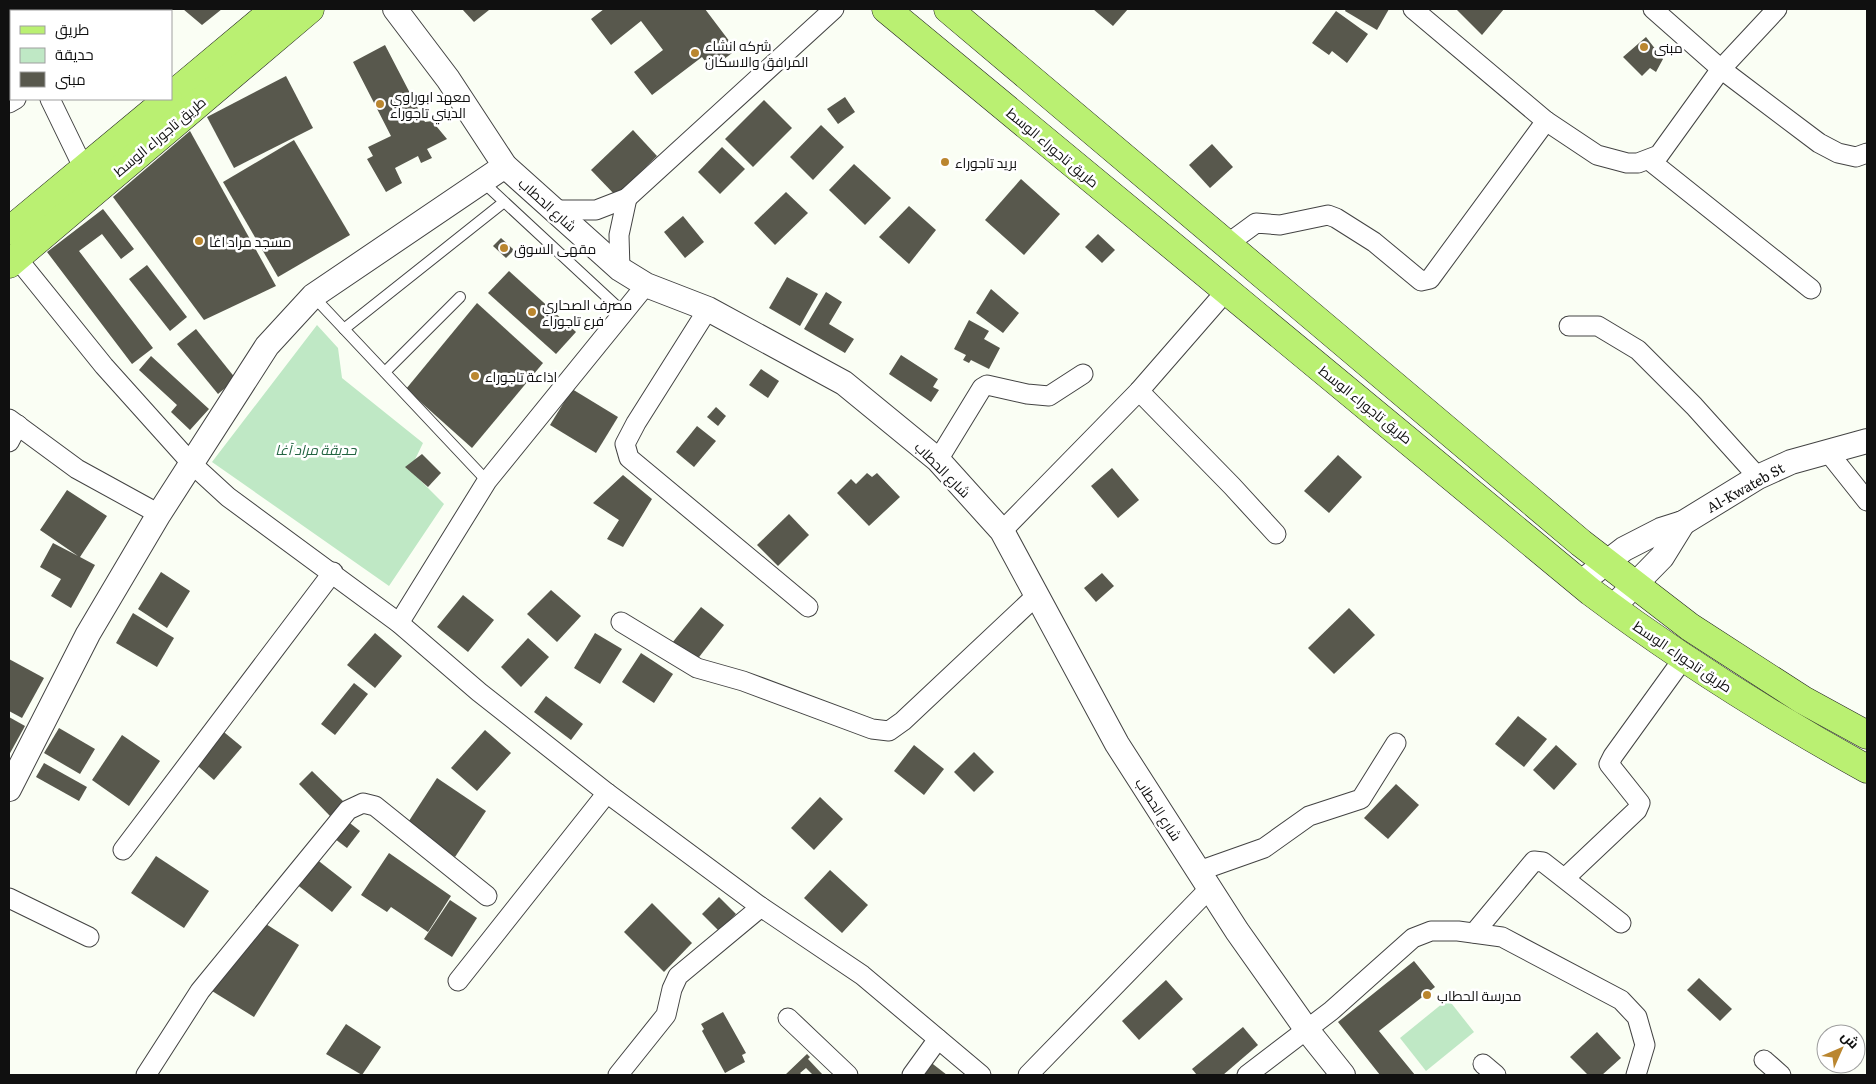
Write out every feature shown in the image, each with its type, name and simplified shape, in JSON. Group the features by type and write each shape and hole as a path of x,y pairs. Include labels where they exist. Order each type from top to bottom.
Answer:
{"main road":[{"name":"طريق تاجوراء الوسط","path":"172,95 275,9"},
{"name":"طريق تاجوراء الوسط","path":"13,260 310,9"},
{"name":"طريق تاجوراء الوسط","path":"886,9 1612,608 1684,659 1788,725 1867,769"},
{"path":"948,9 1226,245 1634,585 1706,638 1803,700 1867,735"},
{"name":"طريق تاجوراء الوسط","path":"9,231 167,100"}],"street":[{"name":"شارع الحطاب","path":"396,9 448,79 505,166 620,269 646,285 708,309 844,383 938,460 1002,531 1117,744 1205,880 1307,1030 1343,1075"},
{"path":"556,210 596,210 627,198 834,9"},
{"path":"1413,9 1546,121 1597,155 1627,163 1649,160 1659,155 1721,69 1777,9"},
{"path":"1653,9 1721,69 1818,143 1838,153 1856,157 1867,153"},
{"path":"50,100 84,169"},
{"path":"1226,245 1256,223 1280,225 1328,215 1374,242 1421,281 1426,281 1430,279 1546,121"},
{"path":"1649,160 1811,289"},
{"path":"9,789 88,634 159,514 267,346 313,296 505,166"},
{"path":"620,269 620,236 627,198"},
{"path":"13,260 104,366 192,464 262,522 399,623 479,692 607,794 761,907 862,975 981,1075"},
{"path":"399,623 487,481 646,285"},
{"path":"1002,531 1138,392 1227,290"},
{"path":"708,309 636,423 625,444 629,458 808,607"},
{"path":"1569,326 1598,326 1638,350 1694,406 1758,477"},
{"path":"938,460 982,388 987,384 1027,394 1049,396 1083,374"},
{"path":"1138,392 1232,486 1276,534"},
{"path":"9,442 13,422 77,469 159,514"},
{"name":"Al-Kwateb St","path":"1683,523 1758,477 1780,466 1867,441"},
{"path":"1828,452 1867,502"},
{"path":"1580,583 1605,562 1642,538 1683,523"},
{"path":"1612,608 1662,556 1683,523"},
{"path":"123,850 332,572"},
{"path":"622,622 697,668 743,681 872,729 889,731 903,721 1037,595"},
{"path":"1565,878 1637,810 1640,803 1610,764 1613,756 1684,659"},
{"path":"1028,1075 1205,880 1264,848 1309,816 1362,799 1396,743"},
{"path":"458,981 607,794"},
{"path":"146,1075 200,991 348,810 364,803 375,806 487,896"},
{"path":"1474,933 1534,861 1543,862 1621,923"},
{"path":"9,898 89,937"},
{"path":"618,1075 666,1015 672,989 678,976 761,907"},
{"path":"1247,1075 1307,1030 1413,938 1431,931 1474,933 1502,937 1621,1000 1637,1016 1646,1045 1636,1075"},
{"path":"788,1018 848,1075"},
{"path":"912,1075 938,1039"},
{"path":"1764,1060 1781,1075"}],"lane":[{"path":"483,182 623,312"},
{"path":"344,329 504,202"},
{"path":"313,296 487,481"},
{"path":"385,372 460,297"}],"green space":[{"name":"حديقة مراد آغا","path":"317,325 338,348 342,378 423,443 410,470 444,504 389,586 212,462"},
{"path":"1448,999 1474,1032 1426,1071 1400,1038"}],"building":[{"path":"183,9 222,9 202,25"},
{"path":"462,9 488,9 489,10 474,22"},
{"name":"شركه انشاء المرافق والاسكان","path":"604,9 705,9 736,50 711,69 702,57 652,95 634,72 663,50 641,21 611,45 591,19"},
{"path":"1093,9 1128,9 1113,26"},
{"path":"1346,9 1389,9 1377,30 1345,11"},
{"path":"1456,9 1504,9 1482,35"},
{"path":"1336,11 1368,34 1347,63 1332,51 1329,55 1312,43"},
{"name":"مبنى","path":"1646,37 1663,59 1656,72 1650,68 1642,76 1623,57"},
{"name":"معهد ابوراوي الديني تاجوراء","path":"385,45 425,122 432,121 447,139 427,149 432,158 421,163 418,156 395,168 402,183 386,192 367,159 373,156 368,147 391,136 353,62"},
{"path":"286,76 313,128 234,168 207,117"},
{"path":"845,97 855,112 838,124 827,109"},
{"path":"764,100 792,128 753,167 725,139"},
{"path":"821,125 844,147 813,180 790,157"},
{"path":"633,130 657,156 616,196 591,170"},
{"name":"مسجد مراد اغا","path":"190,131 276,286 204,320 113,197"},
{"path":"294,140 350,235 278,277 223,182"},
{"path":"1212,144 1233,167 1210,188 1189,165"},
{"path":"722,147 745,169 720,194 698,172"},
{"path":"854,164 891,198 865,225 829,190"},
{"path":"1021,179 1060,214 1024,255 985,220"},
{"path":"786,192 808,213 775,245 754,223"},
{"path":"909,206 936,230 909,264 879,237"},
{"path":"103,209 134,249 121,259 102,234 79,251 153,348 132,364 47,252"},
{"path":"683,216 704,242 685,258 664,232"},
{"path":"1098,234 1115,250 1102,263 1085,247"},
{"name":"مقهى السوق","path":"501,238 514,250 506,258 493,246"},
{"path":"147,265 187,317 170,331 129,279"},
{"name":"مصرف الصحاري فرع تاجوراء","path":"509,271 576,332 556,354 488,293"},
{"path":"787,277 818,294 800,326 769,308"},
{"path":"991,289 1019,313 1003,333 976,313"},
{"path":"826,292 842,302 829,324 854,339 845,353 804,329"},
{"name":"اذاعة تاجوراء","path":"477,303 543,363 472,448 406,389"},
{"path":"969,320 989,331 984,339 1000,348 989,369 971,360 969,363 963,360 966,355 954,349"},
{"path":"196,329 236,379 218,394 177,344"},
{"path":"901,355 938,379 933,387 939,390 931,402 889,374"},
{"path":"151,356 209,409 190,430 171,412 177,405 139,370"},
{"path":"761,369 779,381 768,398 749,385"},
{"path":"572,389 618,417 596,453 550,425"},
{"path":"716,407 726,416 718,426 707,417"},
{"path":"697,426 716,441 694,467 676,452"},
{"path":"422,454 441,473 428,487 405,467"},
{"path":"1338,455 1362,477 1329,513 1304,491"},
{"path":"1112,468 1139,500 1118,518 1091,486"},
{"path":"867,473 872,477 877,473 900,497 869,526 837,493 851,479 856,484"},
{"path":"623,475 652,499 623,547 607,539 619,520 593,503"},
{"path":"67,490 107,516 80,557 95,565 71,608 51,596 61,579 40,567 53,543 78,556 40,530"},
{"path":"789,514 809,535 778,566 757,545"},
{"path":"161,572 190,591 167,628 138,609"},
{"path":"1102,573 1114,586 1096,602 1084,588"},
{"path":"551,590 581,616 557,642 527,614"},
{"path":"463,595 494,620 468,652 437,627"},
{"path":"701,607 724,625 696,661 672,643"},
{"path":"1349,608 1375,635 1334,674 1308,648"},
{"path":"133,613 174,638 157,667 116,643"},
{"path":"375,633 402,656 375,688 347,665"},
{"path":"595,633 622,649 600,684 574,668"},
{"path":"528,638 549,657 521,687 501,667"},
{"path":"641,653 673,674 654,703 622,682"},
{"path":"9,659 44,678 22,718 9,711"},
{"path":"354,683 368,694 335,735 321,724"},
{"path":"546,696 583,724 571,740 534,712"},
{"path":"1518,716 1547,739 1524,767 1495,744"},
{"path":"9,717 25,726 9,755"},
{"path":"59,728 95,749 80,774 44,753"},
{"path":"219,728 242,747 214,780 192,761"},
{"path":"485,730 511,753 477,791 451,768"},
{"path":"122,735 160,761 129,806 92,780"},
{"path":"914,745 944,769 924,795 894,771"},
{"path":"1556,745 1577,764 1554,790 1533,770"},
{"path":"974,752 994,772 974,792 954,772"},
{"path":"44,763 87,787 79,801 36,777"},
{"path":"312,771 344,802 330,816 299,784"},
{"path":"437,778 486,811 455,857 407,824"},
{"path":"1396,784 1419,805 1388,839 1364,818"},
{"path":"820,797 843,819 814,850 791,828"},
{"path":"341,816 360,831 347,848 327,833"},
{"path":"389,853 451,896 428,932 391,907 387,912 361,895"},
{"path":"311,855 352,887 332,912 291,880"},
{"path":"156,856 209,891 184,928 131,893"},
{"path":"830,870 868,905 842,933 804,898"},
{"path":"719,897 736,914 719,931 702,914"},
{"path":"450,900 477,918 452,957 424,939"},
{"path":"652,903 692,943 664,972 624,932"},
{"path":"258,919 299,945 254,1017 212,991"},
{"name":"مدرسة الحطاب","path":"1414,961 1435,987 1379,1031 1415,1075 1380,1075 1338,1022"},
{"path":"1699,978 1732,1009 1720,1021 1687,990"},
{"path":"1166,980 1183,999 1139,1040 1122,1021"},
{"path":"723,1012 746,1053 742,1055 745,1062 725,1073 702,1031 704,1029 701,1024"},
{"path":"346,1024 381,1047 362,1075 326,1054"},
{"path":"1243,1027 1258,1045 1223,1075 1197,1075 1192,1069"},
{"path":"1597,1032 1621,1058 1602,1075 1588,1075 1570,1057"},
{"path":"807,1054 810,1057 808,1059 823,1075 813,1075 806,1068 800,1073 802,1075 785,1075"},
{"path":"929,1061 947,1075 921,1075"}],"place":[{"name":"مبنى","path":"1644,47"},
{"name":"شركه انشاء المرافق والاسكان","path":"695,53"},
{"name":"معهد ابوراوي الديني تاجوراء","path":"380,104"},
{"name":"بريد تاجوراء","path":"945,162"},
{"name":"مسجد مراد اغا","path":"199,241"},
{"name":"مقهى السوق","path":"504,248"},
{"name":"مصرف الصحاري فرع تاجوراء","path":"532,312"},
{"name":"اذاعة تاجوراء","path":"475,376"},
{"name":"مدرسة الحطاب","path":"1427,995"}]}
